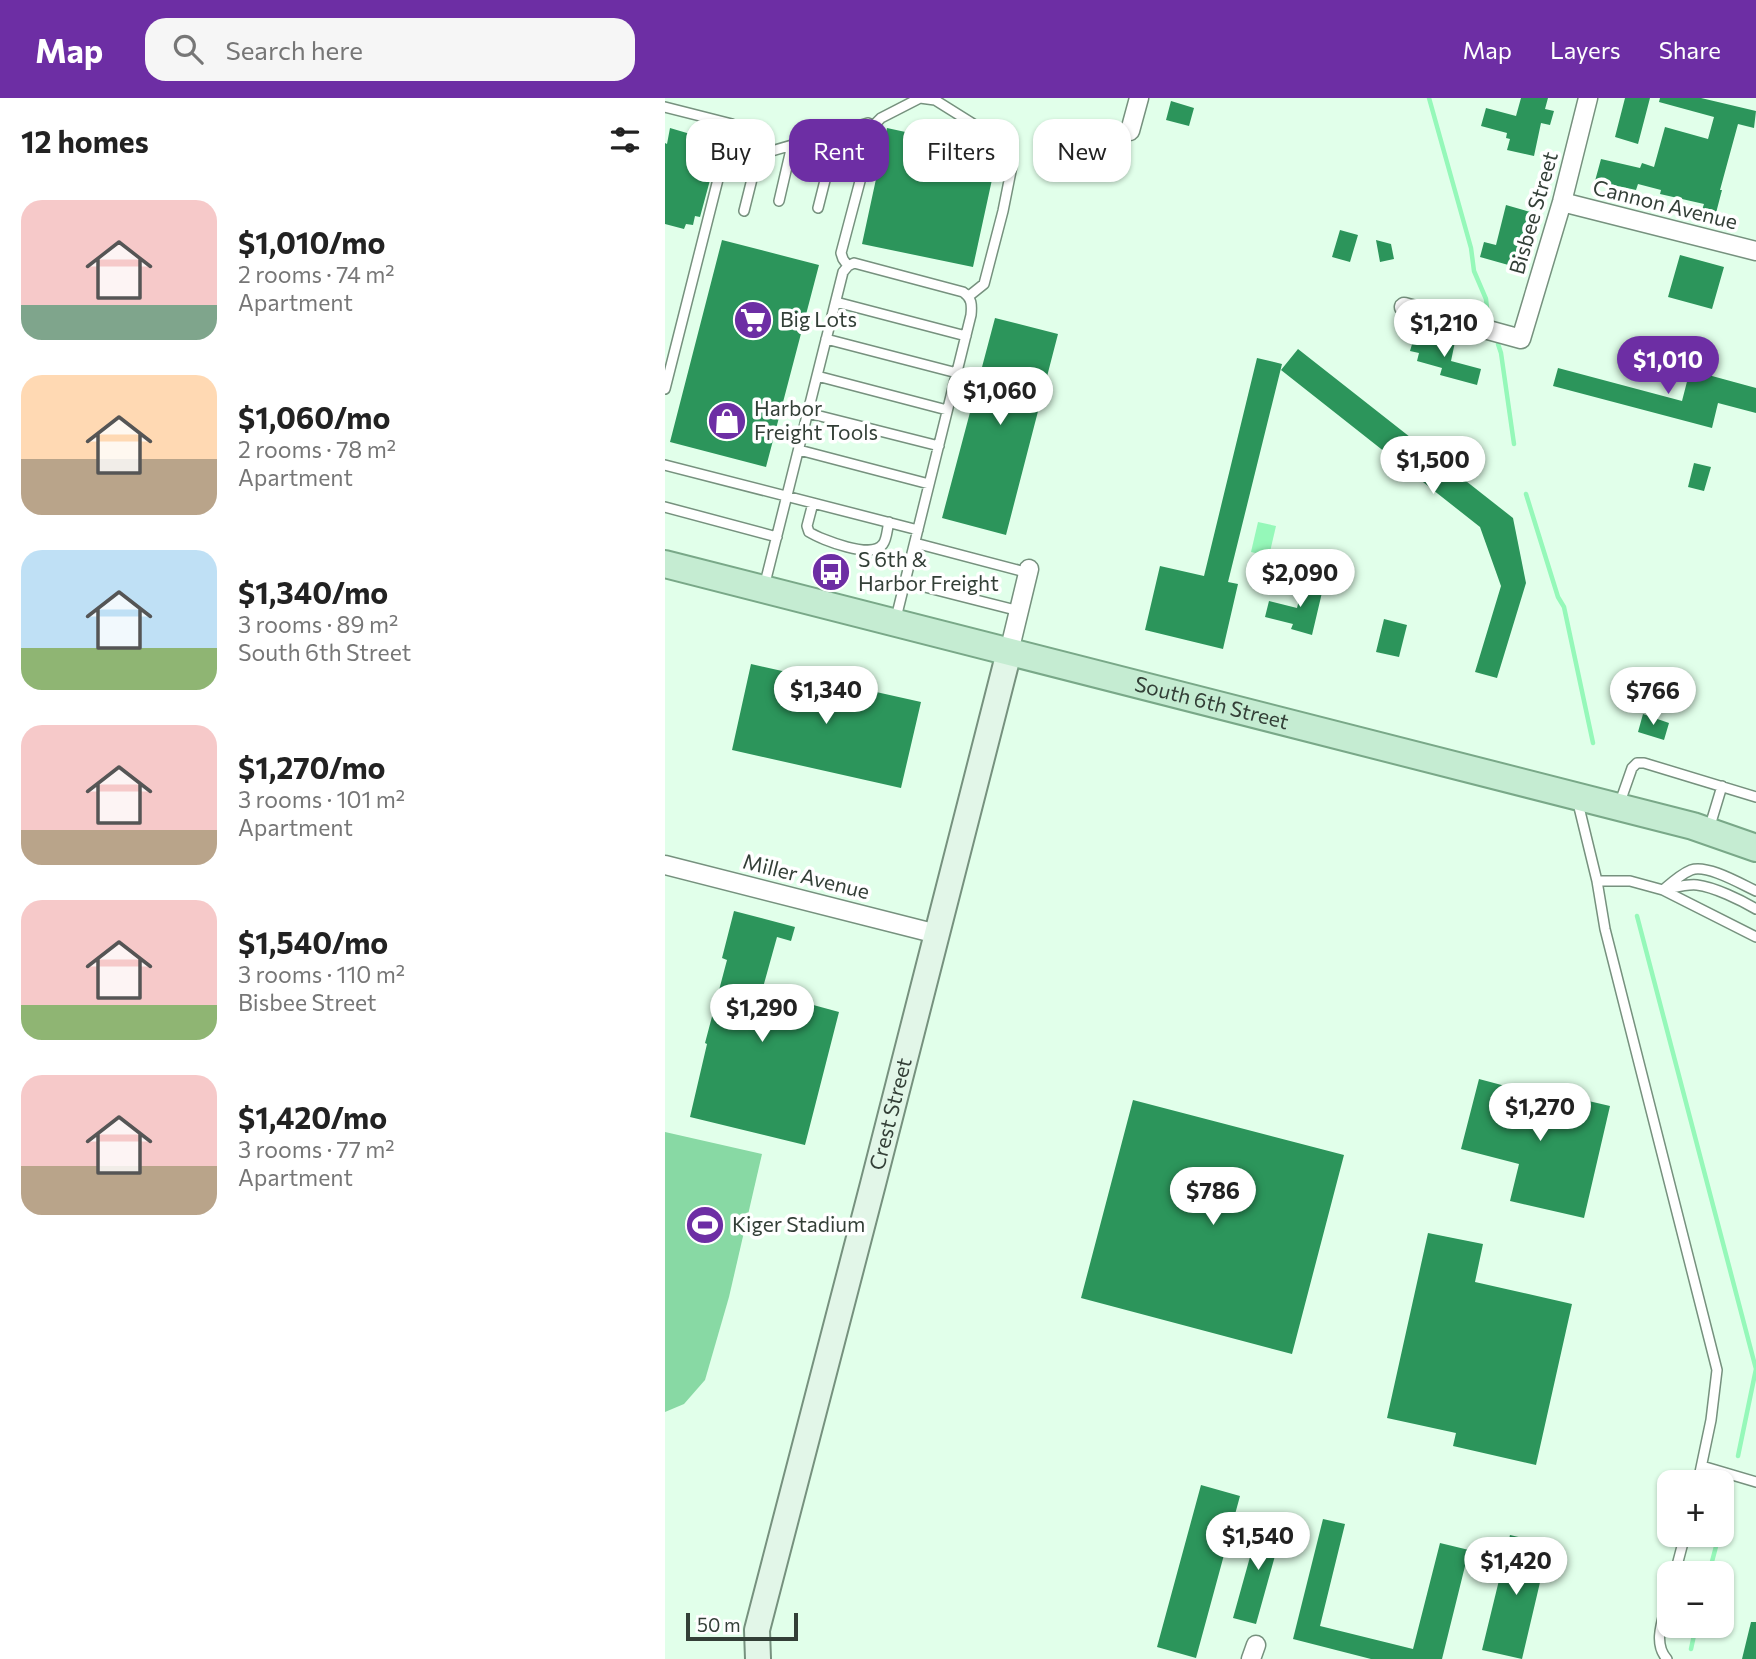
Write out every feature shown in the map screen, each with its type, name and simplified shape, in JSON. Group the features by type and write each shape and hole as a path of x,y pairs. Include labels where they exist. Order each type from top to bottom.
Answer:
{"main road":[{"name":"South 6th Street","path":"665,564 1618,806 1709,831 1756,848"}],"street":[{"path":"1131,127 1139,98"},
{"name":"Bisbee Street","path":"1404,307 1521,339 1562,202 1588,98"},
{"name":"Cannon Avenue","path":"1562,202 1756,251"},
{"name":"Crest Street","path":"758,1659 757,1630 1029,571"},
{"name":"Miller Avenue","path":"665,866 937,934"}],"lane":[{"path":"880,119 920,98 935,100 991,135 1008,149 1012,166 984,284 969,296"},
{"path":"665,107 732,124 665,389"},
{"path":"744,211 758,155 789,146"},
{"path":"779,201 789,158"},
{"path":"818,208 824,182"},
{"path":"848,266 841,253 860,182"},
{"path":"764,589 843,272 854,263 963,292 969,296 972,304 895,623"},
{"path":"836,302 966,336"},
{"path":"826,339 957,373"},
{"path":"817,376 947,410"},
{"path":"808,414 939,446"},
{"path":"799,450 929,484"},
{"path":"665,465 918,530"},
{"path":"813,503 807,526 809,532 819,538 866,551 875,551 883,544 889,522"},
{"path":"665,508 777,537"},
{"path":"915,543 1029,571"},
{"path":"905,582 1019,611"},
{"path":"1618,806 1632,768 1637,763 1756,797"},
{"path":"1709,831 1722,786"},
{"path":"1576,796 1588,837 1605,929 1717,1370 1701,1470"},
{"path":"1663,890 1689,870 1698,869 1718,874 1756,891"},
{"path":"1597,881 1630,881 1663,890 1756,937"},
{"path":"1663,890 1698,885 1756,909"},
{"path":"1702,1466 1756,1482"},
{"path":"1658,1638 1667,1659"}],"shaded area":[{"path":"1258,522 1276,526 1269,556 1251,552"},
{"name":"Kiger Stadium","path":"665,1132 762,1154 729,1297 705,1380 684,1404 665,1412"}],"building":[{"path":"1521,98 1548,98 1545,109 1554,111 1550,125 1541,123 1534,156 1507,150 1510,139 1506,138 1507,133 1481,126 1486,108 1516,116"},
{"path":"1625,98 1650,98 1638,144 1615,137"},
{"path":"1660,98 1701,98 1756,111 1754,128 1738,124 1716,213 1702,210 1704,204 1660,194 1661,190 1638,184 1636,190 1595,181 1601,159 1640,168 1642,163 1654,167 1665,127 1708,139 1714,117 1659,102"},
{"path":"1171,101 1194,108 1189,126 1166,120"},
{"path":"670,128 686,133 686,182 709,182 700,217 695,216 693,225 686,224 684,229 665,224 665,143 667,144"},
{"path":"889,128 903,131 903,182 991,182 973,267 862,244 875,182 889,182"},
{"path":"1506,205 1534,213 1522,260 1514,258 1512,266 1480,257 1484,242 1496,245"},
{"path":"1340,230 1358,235 1350,262 1332,257"},
{"name":"Big Lots","path":"722,240 819,265 766,467 670,442"},
{"path":"1376,240 1391,244 1394,259 1380,262"},
{"path":"1680,255 1724,267 1712,309 1668,297"},
{"path":"995,318 1058,334 1006,535 942,518"},
{"path":"1415,334 1455,342 1451,361 1481,369 1477,385 1440,375 1442,368 1417,361 1419,353 1410,351"},
{"path":"1298,349 1513,518 1526,583 1497,678 1475,672 1501,586 1480,527 1281,370"},
{"path":"1257,358 1282,364 1228,582 1238,584 1223,649 1145,630 1160,566 1204,576"},
{"path":"1558,368 1682,401 1690,370 1756,388 1756,413 1718,403 1712,428 1553,386"},
{"path":"1694,463 1711,467 1704,491 1688,487"},
{"path":"1304,579 1324,584 1312,635 1291,629 1293,624 1265,617 1269,601 1297,608"},
{"path":"1384,619 1407,625 1399,657 1376,652"},
{"path":"751,664 921,702 901,788 732,750"},
{"path":"1643,714 1669,723 1664,740 1638,732"},
{"path":"734,911 795,927 791,941 777,937 762,991 839,1012 805,1145 690,1117 707,1044 705,1043 727,960 722,958"},
{"path":"1479,1079 1535,1094 1537,1089 1610,1106 1584,1218 1510,1201 1519,1164 1461,1149"},
{"path":"1133,1100 1344,1155 1292,1354 1081,1298"},
{"path":"1428,1233 1483,1244 1475,1282 1572,1304 1536,1465 1453,1446 1456,1433 1387,1418"},
{"path":"1201,1485 1240,1496 1196,1658 1157,1647"},
{"path":"1323,1519 1345,1524 1320,1626 1413,1649 1440,1543 1469,1550 1442,1659 1371,1659 1293,1639"},
{"path":"1260,1521 1283,1527 1256,1624 1233,1618"},
{"path":"1510,1535 1549,1544 1522,1659 1482,1650"},
{"path":"1751,1622 1756,1622 1756,1659 1742,1659"}],"waterway":[{"path":"1429,98 1471,248 1474,271 1486,299 1488,318"},
{"path":"1498,344 1514,444"},
{"path":"1526,494 1558,597 1564,607 1593,743"},
{"path":"1637,916 1756,1369 1738,1456"},
{"path":"1712,1561 1716,1547"},
{"path":"1691,1649 1693,1638"}],"place":[{"name":"Big Lots","path":"753,320"},
{"name":"Harbor Freight Tools","path":"727,421"},
{"name":"S 6th & Harbor Freight","path":"831,572"},
{"name":"Kiger Stadium","path":"705,1225"}]}
